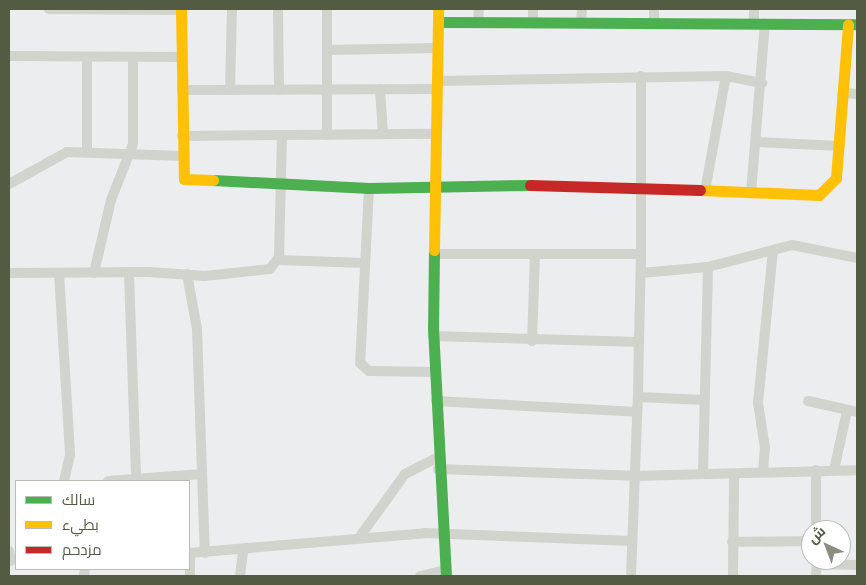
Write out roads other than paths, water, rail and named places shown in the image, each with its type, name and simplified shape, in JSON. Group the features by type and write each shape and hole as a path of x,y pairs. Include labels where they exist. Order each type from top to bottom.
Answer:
{"street":[{"path":"49,9 181,9 182,175 188,181 281,186 435,189 561,184 705,192 819,195 836,178 852,24 581,21 438,22"},
{"path":"230,90 232,9"},
{"path":"278,9 279,90"},
{"path":"327,9 327,135"},
{"path":"420,576 446,573 441,533 433,336 438,9"},
{"path":"478,9 478,22"},
{"path":"533,9 533,22"},
{"path":"581,21 582,9"},
{"path":"654,9 654,23"},
{"path":"752,193 762,83 760,23 754,9"},
{"path":"327,50 438,48"},
{"path":"9,56 182,57"},
{"path":"87,56 87,150"},
{"path":"94,273 111,200 130,155 133,57"},
{"path":"182,90 380,89 641,76 726,76 762,83"},
{"path":"639,342 641,76"},
{"path":"705,192 726,76"},
{"path":"380,89 383,134"},
{"path":"844,93 857,94"},
{"path":"182,136 436,134"},
{"path":"278,260 282,135"},
{"path":"758,142 840,146"},
{"path":"9,184 54,156 87,150 130,155 182,156"},
{"path":"369,188 358,354 361,367 369,371 434,372"},
{"path":"641,273 708,267 773,251 812,246 857,258"},
{"path":"763,470 765,448 758,403 773,251"},
{"path":"434,254 641,254"},
{"path":"532,341 535,254"},
{"path":"631,576 641,254"},
{"path":"9,273 187,274 267,270 278,260 365,263"},
{"path":"703,473 708,267"},
{"path":"59,273 70,455 64,480"},
{"path":"129,274 136,479"},
{"path":"187,274 197,329 205,553"},
{"path":"433,336 532,341 639,342"},
{"path":"638,397 704,400"},
{"path":"436,401 637,412"},
{"path":"808,401 852,411 834,470"},
{"path":"361,535 404,474 438,463 634,476 703,473 734,474 763,470 857,470"},
{"path":"816,470 816,520"},
{"path":"122,480 202,474"},
{"path":"733,576 734,474"},
{"path":"190,553 243,551 361,535 441,533 632,541"},
{"path":"732,542 801,541"},
{"path":"240,576 243,551"}]}
